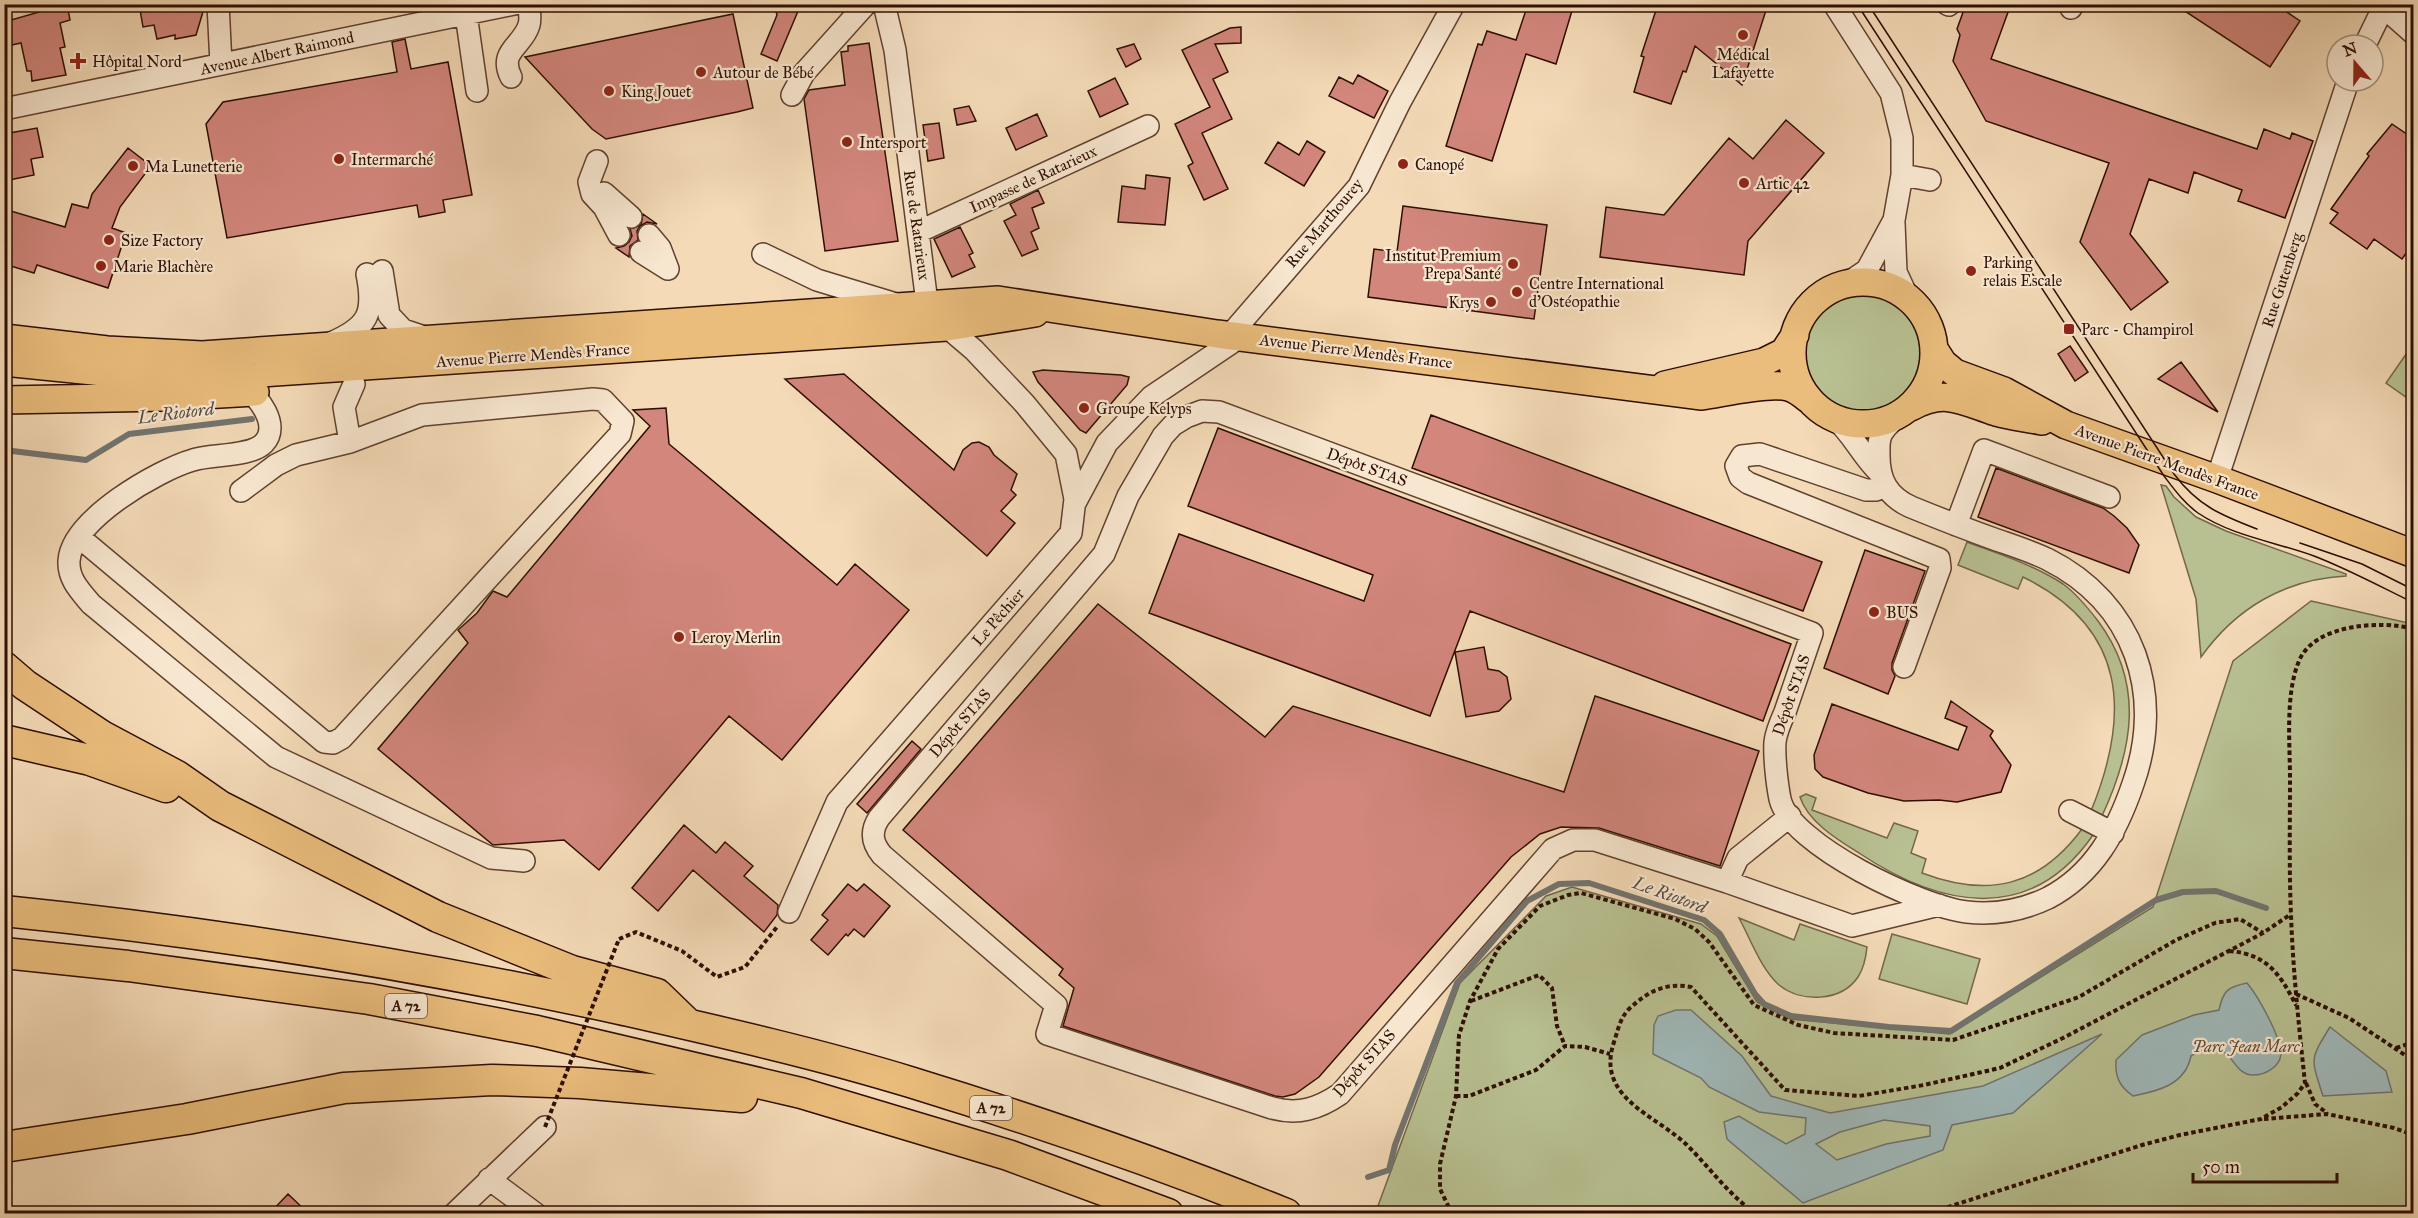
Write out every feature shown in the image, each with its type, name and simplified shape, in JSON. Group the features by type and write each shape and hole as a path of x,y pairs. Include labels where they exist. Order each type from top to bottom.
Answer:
{"highway":[{"path":"4,667 26,685 102,736 177,776 220,806"},
{"path":"4,741 90,760 220,806 438,917 572,970 657,994 689,1024"},
{"name":"A 72","path":"4,911 131,926 364,960 543,993 689,1024 805,1053 931,1089 1141,1158 1286,1214"},
{"name":"A 72","path":"4,953 128,966 369,999 537,1031 801,1094 1008,1155 1168,1214"},
{"path":"4,1147 187,1119 344,1088 492,1080 580,1083 770,1100 801,1094"}],"main road":[{"path":"1908,409 1921,396 1931,378 1934,349 1929,327 1908,298 1898,291 1877,284 1857,284 1831,291 1811,306 1795,335 1792,348 1794,370 1808,399 1832,416 1847,421 1869,423 1886,419 1908,409 1930,398 1955,397 1998,412 2066,425"},
{"name":"Avenue Pierre Mendès France","path":"4,338 107,350 202,355 927,303 998,300 1235,336 1702,396 1778,386 1793,389 1808,399"},
{"name":"Avenue Pierre Mendès France","path":"4,362 123,374 210,375 947,327 1060,309"},
{"name":"Avenue Pierre Mendès France","path":"1652,388 1764,362 1784,352 1795,335"},
{"path":"4,400 167,397 354,384 444,370 588,358 644,347"},
{"name":"Avenue Pierre Mendès France","path":"1934,349 1943,363 1955,373 2004,391 2066,425 2217,479 2414,554"}],"street":[{"path":"218,4 221,64"},
{"name":"Avenue Albert Raimond","path":"4,109 514,4"},
{"path":"511,77 506,67 509,54 529,25 529,4"},
{"path":"792,95 804,74 866,4"},
{"name":"Rue de Ratarieux","path":"884,4 895,50 927,303"},
{"name":"Rue Marthourey","path":"1075,504 1107,443 1151,397 1235,336 1359,186 1400,102 1454,4"},
{"path":"1834,4 1891,93 1902,138 1902,175 1894,220 1896,272 1908,298"},
{"path":"2371,33 2383,6 2414,34"},
{"path":"466,14 477,91"},
{"name":"Rue Gutenberg","path":"2217,479 2344,93"},
{"name":"Impasse de Ratarieux","path":"918,232 1148,126"},
{"path":"597,161 589,182 592,195 625,226"},
{"path":"1902,175 1930,180"},
{"path":"1842,287 1867,270 1894,220"},
{"path":"763,254 817,280 899,305"},
{"path":"323,347 359,329 368,314 374,273 389,315 403,330 430,339"},
{"name":"Le Pêchier","path":"789,912 837,802 1071,533 1075,504 1066,454 1024,403 974,350 947,327"},
{"path":"210,375 241,384 262,403 269,433 264,443 254,450 195,459 178,465 125,494 96,517 79,537 69,559 74,585 91,604 276,757 491,858 524,861"},
{"path":"350,442 344,407 354,384"},
{"path":"79,537 324,742 333,743 342,738 613,442 623,428 622,421 603,400 593,399 422,415 350,442 296,455 276,465 241,491"},
{"path":"1904,667 1940,568 1939,559 1748,483 1740,477 1736,466 1742,456 1760,454 1866,490 1876,490 1882,479 1879,441 1882,434 1908,409"},
{"name":"Dépôt STAS","path":"1832,416 1843,424 1893,497 1904,504 1966,529 2047,559 2072,574 2099,597 2130,640 2136,653 2144,685 2145,730 2135,780 2113,833 2103,849 2078,878 2031,905 1989,913 1965,912 1898,890 1854,868 1820,843 1790,816 1780,800 1775,740 1812,633 1219,412 1202,411 1173,425 1163,436 1128,495 1104,554 879,818 872,834 877,849 882,855 1056,1005 1047,1034 1284,1111 1307,1110 1328,1102 1340,1094 1545,857 1561,844 1584,839 1595,840 1727,882 1852,926 1939,905"},
{"path":"1966,529 1984,450 2109,496"},
{"path":"2070,811 2113,833"},
{"path":"1727,882 1738,858 1790,816"},
{"path":"454,1214 545,1127"},
{"path":"489,1179 536,1214"}],"path":[{"path":"2327,1114 2315,1104 2306,1083 2297,1008 2290,914 2291,703 2299,660 2313,644 2349,627 2371,624 2414,629"},
{"path":"1452,1214 1440,1189 1440,1164 1456,1096 1459,1035 1470,1001 1498,949 1540,906 1568,895 1581,893 1675,919 1695,929 1709,942 1754,1005 1798,1025 1834,1033 1941,1040 1953,1040 2079,997 2176,940 2215,923 2240,919 2263,933"},
{"path":"545,1127 619,939 636,932 682,951 717,977 745,967 789,912"},
{"path":"1756,1214 1729,1190 1685,1144 1630,1103 1618,1088 1611,1069 1610,1054 1623,1015 1644,995 1678,985 1691,987 1785,1090 1859,1096 2000,1068 2063,1038 2263,933 2290,914"},
{"path":"2228,951 2246,952 2272,968 2285,984 2297,1008"},
{"path":"1470,1001 1539,975 1552,988 1557,1026 1565,1046"},
{"path":"2296,994 2349,1018 2414,1061"},
{"path":"2395,1048 2414,1042"},
{"path":"1456,1096 1469,1096 1536,1070 1565,1046 1585,1047 1610,1054"},
{"path":"2260,1119 2282,1107 2298,1094 2306,1083"},
{"path":"1926,1214 2142,1145 2260,1119 2327,1114 2394,1128 2414,1135"}],"green space":[{"path":"1862,295 1884,299 1903,312 1916,331 1920,353 1916,375 1903,394 1884,407 1862,411 1840,407 1821,394 1808,375 1804,353 1808,331 1821,312 1840,299"},
{"path":"2411,347 2413,349 2413,402 2386,383"},
{"path":"2161,485 2166,486 2174,497 2196,517 2226,531 2346,574 2346,576 2303,583 2264,599 2230,624 2201,657 2196,599"},
{"path":"1967,542 2028,566 2063,584 2090,611 2113,645 2123,669 2128,693 2129,717 2127,741 2121,766 2102,816 2091,811 2104,775 2112,740 2114,707 2111,676 2101,648 2083,621 2057,598 2023,577 2018,589 1958,565"},
{"name":"Parc Jean Marc","path":"2311,601 2413,624 2413,1213 1375,1214 1460,983 1546,896 1572,887 1701,924 1717,936 1757,1002 1790,1019 1950,1034 2153,907 2233,661"},
{"path":"1806,794 1816,798 1812,810 1887,838 1894,823 1918,831 1911,853 1926,859 1922,873 1946,881 1969,885 2011,882 2030,875 2048,864 2065,849 2082,829 2093,835 2068,864 2041,884 2013,895 1983,898 1952,895 1921,886 1890,871 1842,842 1825,830 1804,806 1800,797"},
{"path":"1739,918 1794,940 1800,924 1867,947 1862,970 1851,985 1831,995 1809,997 1788,991 1779,985 1767,971"},
{"path":"1892,934 1980,959 1967,1004 1879,979"}],"water":[{"path":"2247,983 2263,1007 2277,1038 2281,1054 2275,1066 2262,1074 2247,1074 2238,1068 2227,1054 2217,1049 2206,1049 2191,1056 2183,1074 2161,1089 2133,1096 2124,1089 2117,1076 2116,1060 2142,1035 2194,1015 2219,1010 2224,994 2230,988"},
{"path":"1676,1010 1691,1010 1742,1056 1771,1096 1830,1113 1983,1086 2102,1034 2013,1113 1952,1125 1943,1150 1803,1203 1727,1139 1724,1122 1739,1116 1786,1144 1805,1134 1806,1118 1759,1112 1709,1087 1701,1078 1653,1054 1654,1025 1658,1016","holes":["1884,1120 1930,1126 1930,1136 1886,1144 1837,1160 1816,1144 1840,1132"]},
{"path":"2330,1027 2386,1071 2392,1092 2323,1096 2314,1060 2318,1047"}],"building":[{"path":"67,4 70,20 60,23 65,47 60,48 66,75 32,81 31,71 27,71 21,43 7,46 4,22"},
{"path":"139,4 205,5 196,35 175,39 175,35 157,39 154,25 143,27"},
{"path":"774,4 801,4 777,61 761,54 777,15"},
{"path":"1528,4 1574,4 1556,64 1526,54 1492,161 1446,146 1478,44 1482,45 1487,31 1516,40"},
{"path":"1658,4 1768,4 1742,85 1695,46 1671,104 1634,92 1644,57 1641,56"},
{"path":"1966,4 2011,4 1991,59 2257,149 2264,129 2290,139 2292,133 2313,141 2285,218 2238,201 2242,190 2194,172 2188,193 2149,179 2130,234 2168,282 2131,310 2080,242 2109,163 1986,121 1953,61 1960,35 1957,29"},
{"path":"2174,4 2275,4 2300,21 2270,67"},
{"path":"733,14 753,108 737,112 606,139 592,129 525,57"},
{"path":"1241,27 1241,43 1215,44 1228,72 1213,79 1232,119 1202,133 1228,189 1204,200 1188,166 1193,163 1175,124 1210,107 1182,50 1230,28"},
{"name":"Intermarché","path":"405,39 411,69 448,62 472,195 443,200 445,212 419,217 417,205 227,238 206,124 223,102 397,72 392,42"},
{"name":"Intersport","path":"869,43 898,241 825,251 804,99 809,90 845,85 841,52 848,51 848,46"},
{"path":"1134,44 1141,59 1126,67 1117,49"},
{"path":"1358,75 1388,91 1374,118 1329,96 1339,77 1353,84"},
{"path":"1115,78 1128,104 1100,117 1088,91"},
{"path":"969,106 976,121 957,125 954,109"},
{"path":"1037,114 1047,136 1016,150 1006,128"},
{"name":"Artic 42","path":"1786,120 1824,153 1748,241 1744,275 1600,257 1606,207 1664,215 1729,138 1753,159"},
{"path":"939,123 944,158 928,161 923,125"},
{"path":"2392,124 2414,139 2414,242 2402,259 2374,239 2367,249 2330,223 2338,213 2331,209 2369,156 2367,154"},
{"path":"37,128 43,157 31,159 34,175 4,181 4,134"},
{"path":"1307,141 1325,152 1304,186 1265,163 1278,142 1299,155"},
{"path":"128,148 151,166 120,207 112,228 126,233 108,288 37,265 34,273 4,264 4,209 65,227 72,204 88,208 92,194"},
{"path":"1146,175 1170,178 1165,225 1118,222 1122,186 1145,189"},
{"path":"1038,190 1044,203 1032,208 1039,228 1031,232 1038,249 1022,256 1004,221 1016,215 1010,204"},
{"path":"1403,206 1547,225 1534,319 1368,297 1374,249 1397,252"},
{"path":"643,214 657,224 647,222 640,226 637,231 638,240 630,246 629,257 616,248 629,242 632,236 630,229 641,225"},
{"path":"960,227 973,253 969,255 975,267 952,277 934,239"},
{"path":"2070,346 2088,372 2075,381 2058,354"},
{"path":"2181,362 2218,412 2158,379"},
{"name":"Groupe Kelyps","path":"1043,370 1129,377 1127,385 1086,433 1080,430 1038,382 1033,372"},
{"path":"844,374 954,470 963,450 972,443 979,442 989,447 994,455 1017,474 1011,490 1016,495 1001,511 1015,523 987,556 785,379"},
{"name":"Leroy Merlin","path":"666,408 669,444 837,585 855,564 909,610 782,760 729,716 599,870 564,840 493,845 378,749 468,643 458,630 477,613 493,591 507,597 650,426 633,410"},
{"path":"1431,415 1822,562 1803,611 1412,468"},
{"path":"1218,428 1791,644 1763,721 1470,611 1430,716 1149,613 1179,534 1364,601 1373,575 1188,506"},
{"path":"1996,468 2103,508 2114,516 2127,528 2139,545 2129,573 1978,517"},
{"path":"1865,550 1925,571 1892,663 1895,676 1888,694 1824,668"},
{"path":"1098,604 1265,737 1293,706 1564,792 1595,696 1759,751 1720,866 1599,828 1561,827 1540,834 1511,857 1319,1077 1295,1094 1275,1096 1063,1026 1074,988 1059,975 1063,969 903,830"},
{"path":"1484,647 1488,669 1499,671 1507,677 1511,699 1499,711 1466,717 1455,652"},
{"path":"1951,701 1993,731 1990,736 2011,765 2001,792 1957,802 1904,801 1868,793 1823,777 1815,769 1814,755 1832,704 1958,750 1967,727 1945,718"},
{"path":"912,741 921,749 867,813 857,804"},
{"path":"684,825 716,853 725,842 753,866 744,876 778,905 777,915 764,932 693,870 658,911 632,888"},
{"path":"848,884 857,891 864,884 890,906 864,937 854,929 848,936 846,934 828,955 811,940 828,920 822,915"},
{"path":"288,1194 309,1214 269,1214"}],"waterway":[{"name":"Le Riotord","path":"4,450 86,460 129,434 252,419"},
{"name":"Le Riotord","path":"1368,1177 1389,1170 1395,1145 1457,983 1527,901 1559,884 1589,883 1704,920 1720,934 1755,994 1764,1004 1791,1016 1889,1027 1951,1031 2156,900 2183,892 2216,891 2266,908"}],"tram line":[{"path":"1857,4 2164,476 2184,500 2211,521 2254,538 2314,556 2414,603"},
{"path":"1868,4 2174,474 2201,502 2232,519 2257,529"},
{"path":"2300,543 2362,564 2414,590"}],"place":[{"name":"Médical Lafayette","path":"1743,35"},
{"name":"Hôpital Nord","path":"78,61"},
{"name":"Autour de Bébé","path":"701,72"},
{"name":"King Jouet","path":"609,91"},
{"name":"Intersport","path":"847,142"},
{"name":"Intermarché","path":"339,159"},
{"name":"Canopé","path":"1403,164"},
{"name":"Ma Lunetterie","path":"133,166"},
{"name":"Artic 42","path":"1744,183"},
{"name":"Size Factory","path":"109,240"},
{"name":"Institut Premium Prepa Santé","path":"1513,264"},
{"name":"Marie Blachère","path":"101,266"},
{"name":"Parking relais Escale","path":"1971,271"},
{"name":"Centre International d'Ostéopathie","path":"1517,292"},
{"name":"Krys","path":"1491,302"},
{"name":"Parc - Champirol","path":"2069,329"},
{"name":"Groupe Kelyps","path":"1084,408"},
{"name":"BUS","path":"1874,612"},
{"name":"Leroy Merlin","path":"679,637"}]}
